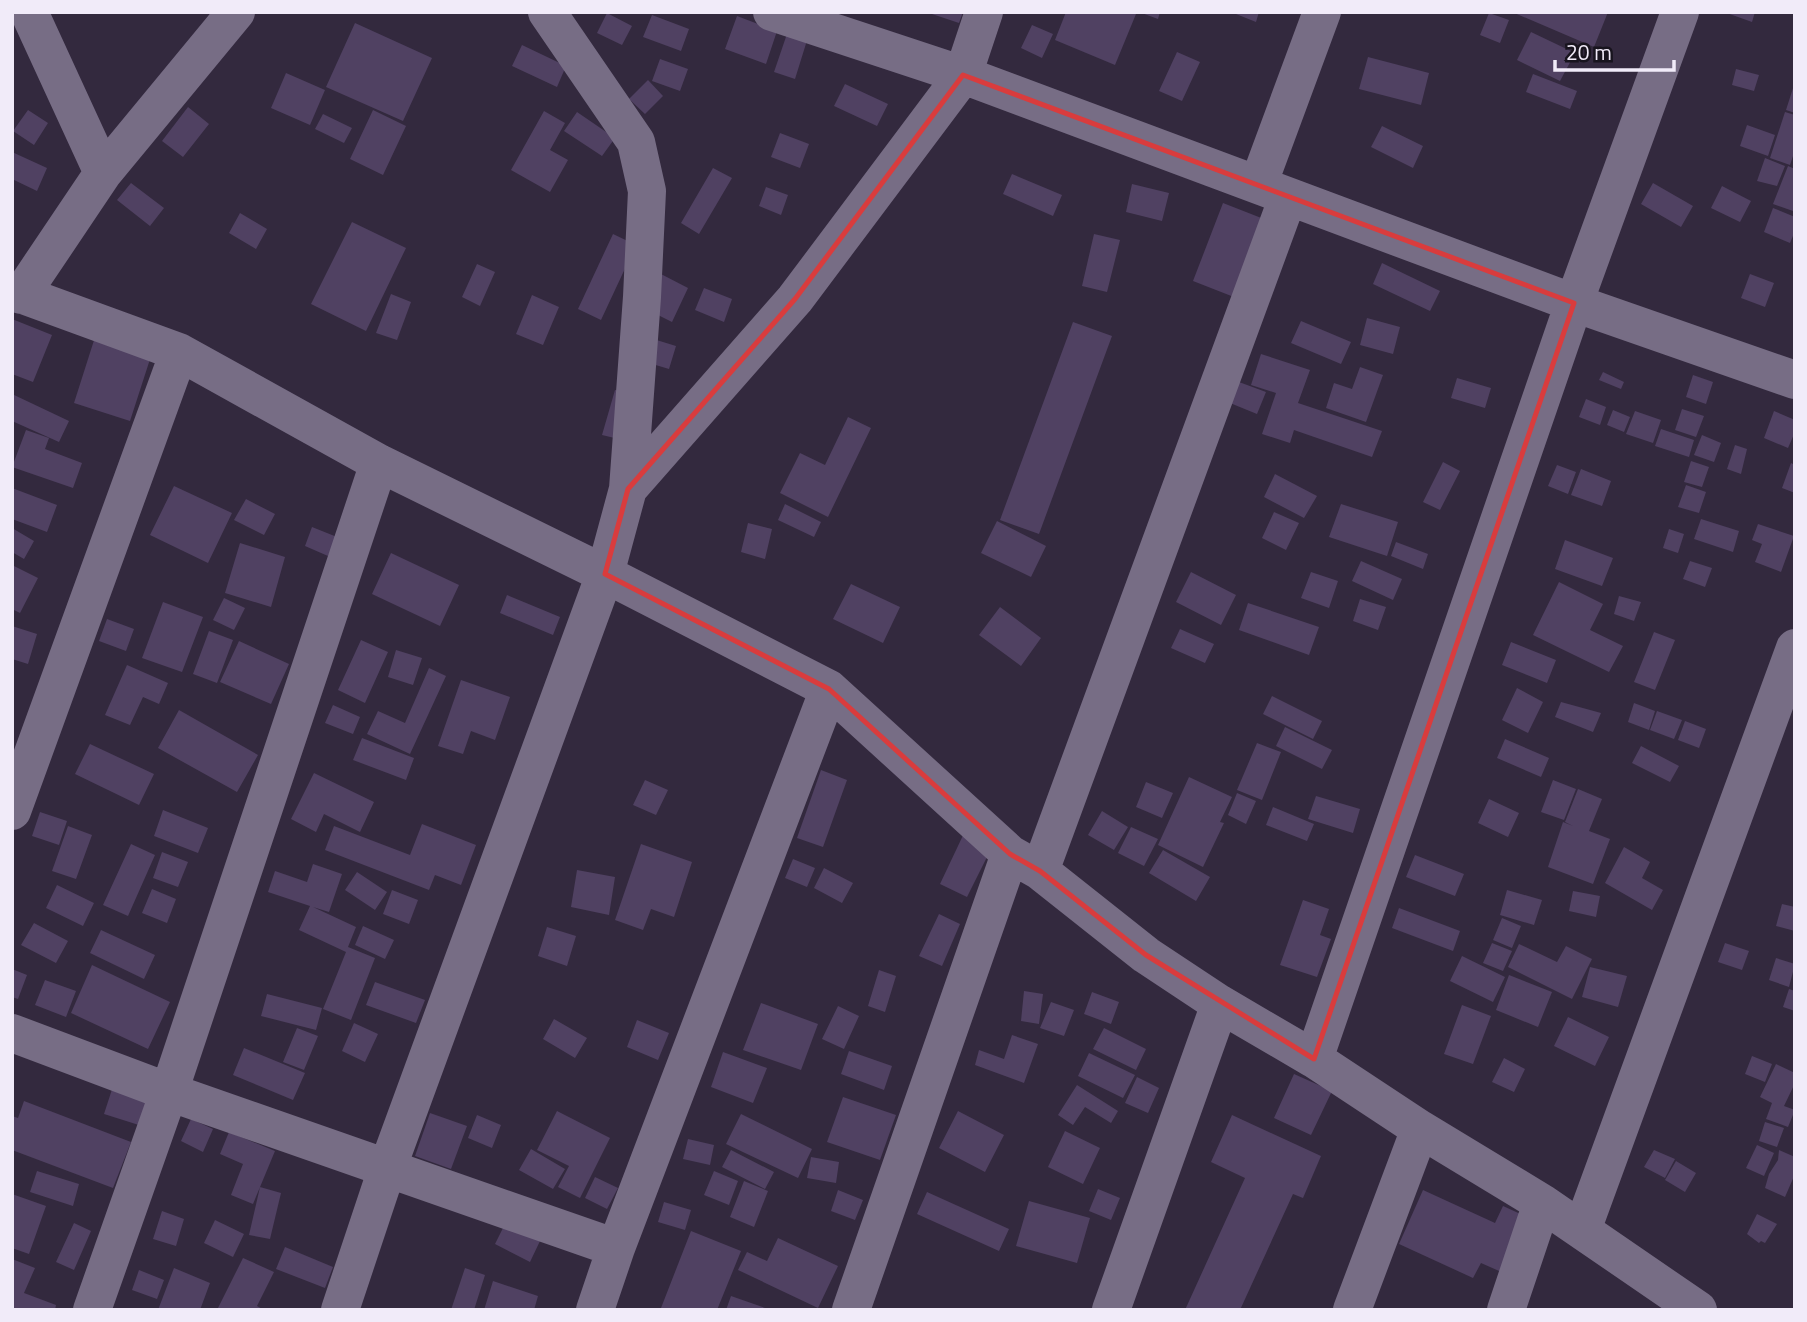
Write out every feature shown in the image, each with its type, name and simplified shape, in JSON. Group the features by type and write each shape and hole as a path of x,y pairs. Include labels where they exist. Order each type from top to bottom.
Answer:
{"street":[{"path":"29,12 103,173"},
{"path":"236,12 103,173 17,293 178,352 379,463 829,689 1025,862 1146,955 1220,1004 1314,1059 1420,1129 1542,1203 1698,1310"},
{"path":"340,1310 387,1168 604,574 628,489 647,191 636,142 547,12"},
{"path":"772,12 963,75 1574,303 1795,380"},
{"path":"628,489 795,299 963,75 984,12"},
{"path":"851,1310 1025,862 1273,191 1322,12"},
{"path":"1314,1059 1574,303 1680,12"},
{"path":"12,811 178,352"},
{"path":"92,1310 169,1092 379,463"},
{"path":"1583,1230 1795,648"},
{"path":"595,1310 616,1248 829,689"},
{"path":"1111,1310 1220,1004"},
{"path":"12,1033 169,1092 616,1248"},
{"path":"1352,1310 1420,1129"},
{"path":"1506,1310 1542,1203"}],"highlighted area":[{"path":"963,75 1574,303 1314,1059 1146,955 1040,871 1010,854 829,689 605,574 628,489 795,299"}],"building":[{"path":"926,12 963,12 959,23"},
{"path":"1066,12 1136,14 1115,65 1055,40"},
{"path":"1139,12 1160,12 1158,19"},
{"path":"1231,12 1259,12 1256,22"},
{"path":"1512,12 1578,13 1608,12 1594,47"},
{"path":"1724,12 1755,12 1752,22"},
{"path":"607,13 632,26 622,45 597,33"},
{"path":"1489,13 1509,20 1500,43 1480,35"},
{"path":"652,15 689,29 681,51 643,37"},
{"path":"737,16 777,31 766,64 725,49"},
{"path":"355,23 432,58 403,121 326,87"},
{"path":"1032,25 1053,34 1042,58 1021,48"},
{"path":"789,28 809,34 795,79 774,72"},
{"path":"1531,32 1575,53 1560,81 1517,60"},
{"path":"522,45 566,66 557,87 512,66"},
{"path":"1177,52 1200,62 1182,101 1159,91"},
{"path":"1368,57 1429,73 1421,105 1359,89"},
{"path":"660,59 688,69 680,91 652,81"},
{"path":"1736,69 1759,75 1754,91 1732,85"},
{"path":"286,73 325,90 310,125 271,108"},
{"path":"1533,74 1577,91 1570,109 1526,92"},
{"path":"648,80 663,96 645,114 629,99"},
{"path":"845,84 888,104 877,126 834,106"},
{"path":"1795,85 1795,113 1786,110"},
{"path":"188,107 209,124 183,157 162,141"},
{"path":"28,110 48,123 34,145 13,131"},
{"path":"373,110 406,126 383,175 350,159"},
{"path":"544,111 565,123 550,150 568,160 550,192 511,170"},
{"path":"577,112 615,138 602,156 564,131"},
{"path":"1785,112 1795,115 1795,150 1790,165 1770,158"},
{"path":"323,114 352,128 344,143 315,129"},
{"path":"1747,125 1775,135 1768,156 1740,146"},
{"path":"1382,126 1423,146 1413,168 1371,147"},
{"path":"780,133 809,144 800,168 771,157"},
{"path":"12,152 47,168 37,191 12,179"},
{"path":"1765,158 1785,166 1777,186 1757,181"},
{"path":"1788,166 1795,169 1793,211 1773,204"},
{"path":"713,168 732,178 699,234 681,223"},
{"path":"1012,174 1062,195 1053,216 1003,194"},
{"path":"131,183 164,208 150,226 117,200"},
{"path":"1653,183 1693,206 1681,227 1641,204"},
{"path":"1132,184 1169,193 1162,221 1126,212"},
{"path":"1722,186 1751,201 1740,222 1711,208"},
{"path":"766,187 788,195 781,215 759,206"},
{"path":"1223,203 1269,221 1239,299 1193,281"},
{"path":"1773,208 1795,217 1795,231 1790,243 1764,232"},
{"path":"240,213 267,229 256,249 229,233"},
{"path":"352,222 406,248 366,331 311,304"},
{"path":"613,234 636,245 601,320 578,309"},
{"path":"1094,234 1120,240 1107,292 1082,286"},
{"path":"1382,263 1440,291 1430,311 1373,284"},
{"path":"477,264 495,272 480,306 462,297"},
{"path":"659,273 688,288 672,322 642,307"},
{"path":"1750,274 1774,283 1765,307 1741,298"},
{"path":"704,288 732,299 724,322 695,310"},
{"path":"391,294 411,302 397,340 376,333"},
{"path":"532,295 559,307 543,345 516,334"},
{"path":"1367,318 1400,327 1393,354 1360,345"},
{"path":"12,319 52,335 33,382 12,374"},
{"path":"1301,321 1351,342 1341,364 1291,343"},
{"path":"1073,322 1112,336 1039,534 1000,520"},
{"path":"96,334 152,353 130,421 74,403"},
{"path":"637,334 676,346 669,369 629,357"},
{"path":"1261,354 1310,370 1298,403 1382,431 1372,457 1294,430 1290,443 1262,434 1276,393 1251,385"},
{"path":"1360,367 1383,375 1366,422 1326,408 1334,383 1352,389"},
{"path":"1603,372 1624,382 1621,389 1599,380"},
{"path":"1693,375 1713,382 1706,404 1686,397"},
{"path":"1457,378 1491,388 1485,408 1451,398"},
{"path":"1239,382 1266,392 1257,414 1230,403"},
{"path":"615,390 640,397 627,441 602,435"},
{"path":"12,394 69,421 59,442 12,421"},
{"path":"1586,399 1606,407 1600,425 1579,417"},
{"path":"1682,409 1704,416 1696,437 1675,430"},
{"path":"1613,410 1630,417 1624,432 1607,425"},
{"path":"1635,411 1661,420 1653,443 1626,434"},
{"path":"1774,411 1795,420 1795,432 1788,448 1764,438"},
{"path":"848,417 871,428 828,517 780,493 800,453 825,465"},
{"path":"1661,429 1694,440 1689,457 1655,446"},
{"path":"26,430 49,438 45,449 82,463 73,488 12,467"},
{"path":"1702,435 1721,443 1714,462 1694,455"},
{"path":"1735,445 1747,449 1741,474 1727,469"},
{"path":"1691,461 1709,467 1702,487 1684,482"},
{"path":"1443,462 1460,471 1440,510 1423,502"},
{"path":"1791,463 1795,465 1795,493 1782,488"},
{"path":"1557,465 1576,472 1568,494 1548,486"},
{"path":"1581,469 1611,481 1602,506 1571,495"},
{"path":"1275,474 1317,496 1304,518 1264,497"},
{"path":"1686,485 1706,492 1699,513 1678,507"},
{"path":"174,486 232,513 208,563 150,535"},
{"path":"12,488 57,505 47,532 12,519"},
{"path":"246,499 275,514 264,535 234,520"},
{"path":"785,504 821,522 814,537 778,520"},
{"path":"1341,504 1398,522 1387,556 1329,537"},
{"path":"1274,512 1299,523 1286,550 1262,538"},
{"path":"1701,519 1739,531 1733,552 1694,539"},
{"path":"997,521 1046,546 1031,577 981,553"},
{"path":"748,523 772,529 765,559 741,552"},
{"path":"1758,524 1794,536 1781,572 1755,562 1762,544 1752,540"},
{"path":"312,527 337,537 328,556 305,546"},
{"path":"12,528 34,541 24,559 12,552"},
{"path":"1669,529 1684,534 1678,553 1663,548"},
{"path":"1565,540 1613,558 1602,586 1555,569"},
{"path":"1396,542 1428,554 1423,569 1391,556"},
{"path":"240,543 285,557 271,607 225,593"},
{"path":"391,553 459,585 440,626 372,594"},
{"path":"1361,561 1402,579 1393,600 1352,581"},
{"path":"1690,561 1712,568 1705,587 1683,579"},
{"path":"12,565 38,578 20,613 12,609"},
{"path":"1191,572 1236,595 1221,625 1176,602"},
{"path":"1311,572 1338,581 1329,608 1301,598"},
{"path":"1559,582 1603,604 1590,630 1623,646 1609,672 1533,635"},
{"path":"851,584 900,607 883,643 833,619"},
{"path":"507,595 560,617 553,635 500,613"},
{"path":"1619,596 1641,602 1634,621 1614,614"},
{"path":"224,598 245,608 234,630 213,620"},
{"path":"1360,599 1386,607 1378,630 1353,621"},
{"path":"163,602 203,617 182,672 142,658"},
{"path":"1248,603 1319,627 1309,655 1239,630"},
{"path":"1000,607 1041,638 1021,666 979,635"},
{"path":"107,619 134,629 126,651 99,641"},
{"path":"12,626 37,634 28,664 12,659"},
{"path":"1180,629 1214,644 1205,663 1171,648"},
{"path":"209,631 233,640 217,683 193,674"},
{"path":"1654,632 1675,640 1655,690 1634,682"},
{"path":"361,640 388,652 365,703 338,690"},
{"path":"239,641 289,664 271,704 220,682"},
{"path":"1511,642 1556,660 1547,683 1502,665"},
{"path":"396,650 422,658 413,685 388,677"},
{"path":"127,665 168,683 159,704 143,697 130,725 105,715"},
{"path":"429,668 446,676 410,754 367,734 378,711 405,723"},
{"path":"461,680 510,697 495,740 471,731 463,754 438,746"},
{"path":"1517,688 1543,702 1528,733 1502,720"},
{"path":"1272,696 1322,721 1313,739 1263,714"},
{"path":"1561,702 1601,713 1593,732 1555,717"},
{"path":"1634,703 1655,711 1649,730 1628,722"},
{"path":"333,705 360,717 353,734 325,723"},
{"path":"179,710 258,755 237,792 158,748"},
{"path":"1657,711 1682,720 1674,739 1650,730"},
{"path":"1685,721 1706,729 1699,748 1678,740"},
{"path":"1285,727 1332,750 1322,769 1276,746"},
{"path":"362,738 414,758 406,780 353,760"},
{"path":"1505,739 1549,758 1541,777 1497,758"},
{"path":"1257,743 1281,752 1262,800 1237,790"},
{"path":"90,744 154,774 139,805 75,774"},
{"path":"1641,746 1679,766 1670,782 1632,763"},
{"path":"821,770 847,780 823,847 797,838"},
{"path":"314,773 374,802 360,832 324,814 316,832 291,819"},
{"path":"1189,777 1232,797 1220,822 1224,823 1203,867 1158,845"},
{"path":"645,780 668,790 656,815 633,805"},
{"path":"1553,780 1576,789 1564,820 1541,812"},
{"path":"1146,782 1173,793 1162,818 1136,807"},
{"path":"1578,789 1602,799 1589,831 1610,839 1593,884 1548,867 1563,822 1573,826 1565,822"},
{"path":"1237,793 1256,801 1246,824 1228,815"},
{"path":"1316,796 1360,809 1353,833 1308,819"},
{"path":"1489,799 1519,813 1508,837 1478,823"},
{"path":"1273,807 1314,824 1307,841 1266,825"},
{"path":"163,810 208,828 198,853 154,836"},
{"path":"1102,811 1128,827 1114,850 1088,835"},
{"path":"40,812 67,821 59,845 32,836"},
{"path":"422,824 476,845 461,885 435,875 429,890 325,850 334,826 410,855"},
{"path":"68,826 92,835 76,879 52,871"},
{"path":"1131,827 1158,839 1144,866 1118,853"},
{"path":"966,829 994,843 967,897 940,884"},
{"path":"131,844 155,855 128,916 103,905"},
{"path":"641,844 692,862 674,917 651,909 643,930 615,920"},
{"path":"1624,847 1650,862 1642,878 1663,890 1652,910 1605,883"},
{"path":"1163,850 1210,877 1196,901 1149,873"},
{"path":"162,852 188,862 178,887 153,878"},
{"path":"1415,855 1464,874 1455,896 1406,877"},
{"path":"793,859 815,868 807,887 785,878"},
{"path":"313,864 342,874 329,912 313,907 356,927 348,947 375,958 351,1020 323,1009 346,952 299,930 310,906 268,892 275,871 307,882"},
{"path":"824,868 853,883 842,903 814,888"},
{"path":"577,870 615,877 609,915 571,907"},
{"path":"357,872 387,892 375,910 345,890"},
{"path":"57,885 94,903 83,926 46,908"},
{"path":"152,889 176,899 167,923 142,913"},
{"path":"392,890 418,900 409,924 383,914"},
{"path":"1507,890 1542,900 1534,925 1500,915"},
{"path":"1573,891 1600,896 1596,917 1569,911"},
{"path":"1303,900 1329,909 1320,935 1331,939 1317,977 1280,965"},
{"path":"1782,904 1795,907 1795,931 1776,926"},
{"path":"1399,908 1460,931 1453,951 1392,928"},
{"path":"939,914 960,924 942,966 919,956"},
{"path":"1502,918 1521,926 1512,948 1493,940"},
{"path":"34,923 68,941 56,963 21,945"},
{"path":"363,926 394,940 385,959 355,945"},
{"path":"547,927 576,936 567,966 538,956"},
{"path":"101,930 155,955 144,979 90,953"},
{"path":"1492,943 1512,951 1503,971 1483,963"},
{"path":"1725,943 1749,951 1742,970 1718,962"},
{"path":"1519,944 1557,962 1566,946 1592,959 1572,999 1508,967"},
{"path":"1462,956 1505,977 1493,1002 1450,981"},
{"path":"1776,958 1795,964 1789,987 1769,980"},
{"path":"92,965 170,1002 148,1049 71,1013"},
{"path":"1590,967 1627,976 1618,1007 1582,997"},
{"path":"12,969 27,975 18,999 12,997"},
{"path":"879,970 896,976 885,1012 868,1006"},
{"path":"1509,975 1552,992 1538,1027 1496,1010"},
{"path":"45,980 76,991 66,1017 35,1005"},
{"path":"375,982 425,1000 416,1023 366,1005"},
{"path":"1789,989 1795,991 1795,1011 1783,1007"},
{"path":"1024,991 1043,994 1039,1024 1021,1021"},
{"path":"1092,992 1119,1002 1111,1024 1084,1014"},
{"path":"267,994 322,1008 316,1030 261,1016"},
{"path":"1051,1002 1074,1010 1064,1036 1040,1028"},
{"path":"761,1003 818,1024 801,1070 743,1050"},
{"path":"1462,1005 1491,1016 1473,1064 1444,1054"},
{"path":"838,1006 859,1016 844,1049 822,1039"},
{"path":"1568,1017 1609,1037 1595,1066 1554,1046"},
{"path":"554,1019 587,1038 575,1058 543,1039"},
{"path":"637,1020 669,1033 658,1060 627,1047"},
{"path":"354,1023 378,1034 365,1062 342,1051"},
{"path":"297,1028 318,1036 304,1070 283,1062"},
{"path":"1104,1028 1146,1049 1136,1070 1093,1049"},
{"path":"1012,1035 1038,1044 1024,1083 975,1065 979,1050 1004,1059"},
{"path":"244,1048 305,1073 293,1100 233,1075"},
{"path":"849,1051 892,1066 884,1090 841,1074"},
{"path":"723,1052 767,1068 753,1103 711,1087"},
{"path":"1089,1053 1135,1075 1123,1098 1078,1076"},
{"path":"1752,1056 1772,1064 1765,1082 1745,1074"},
{"path":"1504,1058 1525,1069 1514,1092 1492,1082"},
{"path":"1776,1064 1795,1073 1795,1083 1784,1106 1795,1110 1788,1127 1766,1119 1772,1103 1760,1097"},
{"path":"117,1074 155,1086 142,1126 104,1114"},
{"path":"1294,1074 1332,1091 1311,1135 1274,1118"},
{"path":"1137,1077 1159,1088 1148,1113 1125,1103"},
{"path":"1077,1085 1118,1111 1111,1123 1085,1107 1073,1125 1058,1115"},
{"path":"843,1097 896,1115 880,1160 827,1142"},
{"path":"24,1101 131,1142 113,1188 12,1150 12,1116 18,1118"},
{"path":"557,1111 610,1138 580,1198 558,1187 569,1166 537,1150"},
{"path":"958,1111 1004,1135 985,1172 939,1148"},
{"path":"430,1113 467,1126 451,1169 415,1156"},
{"path":"741,1114 812,1149 798,1178 726,1144"},
{"path":"477,1115 501,1125 492,1148 468,1138"},
{"path":"1232,1115 1321,1156 1303,1198 1293,1194 1240,1310 1185,1310 1245,1178 1211,1162"},
{"path":"191,1119 213,1129 203,1152 181,1141"},
{"path":"1765,1122 1784,1128 1777,1147 1759,1141"},
{"path":"1065,1131 1100,1148 1083,1184 1048,1167"},
{"path":"229,1132 275,1151 253,1204 231,1195 243,1164 220,1154"},
{"path":"688,1139 714,1145 710,1165 683,1159"},
{"path":"1757,1145 1774,1153 1764,1176 1746,1168"},
{"path":"531,1149 565,1169 553,1189 519,1170"},
{"path":"731,1150 774,1172 765,1189 722,1167"},
{"path":"1654,1150 1675,1159 1665,1178 1644,1167"},
{"path":"1779,1150 1795,1157 1795,1174 1785,1197 1765,1188 1769,1174 1778,1160"},
{"path":"811,1157 839,1162 836,1183 807,1178"},
{"path":"1676,1161 1696,1173 1685,1192 1665,1180"},
{"path":"37,1171 79,1184 73,1206 30,1192"},
{"path":"714,1171 738,1181 729,1205 704,1195"},
{"path":"595,1177 618,1188 607,1209 585,1198"},
{"path":"744,1181 768,1191 754,1227 730,1217"},
{"path":"260,1187 281,1193 270,1239 249,1235"},
{"path":"1098,1189 1120,1198 1111,1220 1089,1211"},
{"path":"838,1190 863,1200 855,1220 831,1211"},
{"path":"1423,1190 1495,1223 1503,1206 1540,1223 1515,1278 1481,1263 1473,1278 1399,1244"},
{"path":"927,1192 1009,1229 999,1251 917,1214"},
{"path":"12,1194 46,1206 29,1254 12,1248"},
{"path":"1029,1201 1090,1218 1077,1263 1016,1246"},
{"path":"664,1202 691,1210 685,1230 658,1222"},
{"path":"162,1211 184,1219 176,1246 153,1239"},
{"path":"1757,1214 1777,1224 1765,1243 1759,1243 1747,1234"},
{"path":"215,1220 244,1234 233,1257 204,1243"},
{"path":"74,1223 91,1231 74,1270 56,1262"},
{"path":"505,1224 540,1241 530,1262 495,1244"},
{"path":"691,1231 741,1251 717,1310 661,1308"},
{"path":"778,1238 838,1266 818,1308 738,1270 747,1252 767,1261"},
{"path":"285,1247 333,1267 325,1288 276,1269"},
{"path":"243,1258 274,1272 257,1306 264,1310 217,1310"},
{"path":"12,1259 35,1268 24,1293 56,1305 55,1310 12,1310"},
{"path":"174,1268 210,1283 200,1310 158,1310"},
{"path":"465,1268 485,1275 474,1310 451,1310"},
{"path":"139,1270 164,1280 157,1299 132,1290"},
{"path":"493,1281 538,1296 534,1310 484,1310"},
{"path":"731,1296 768,1309 768,1310 726,1310"}]}
